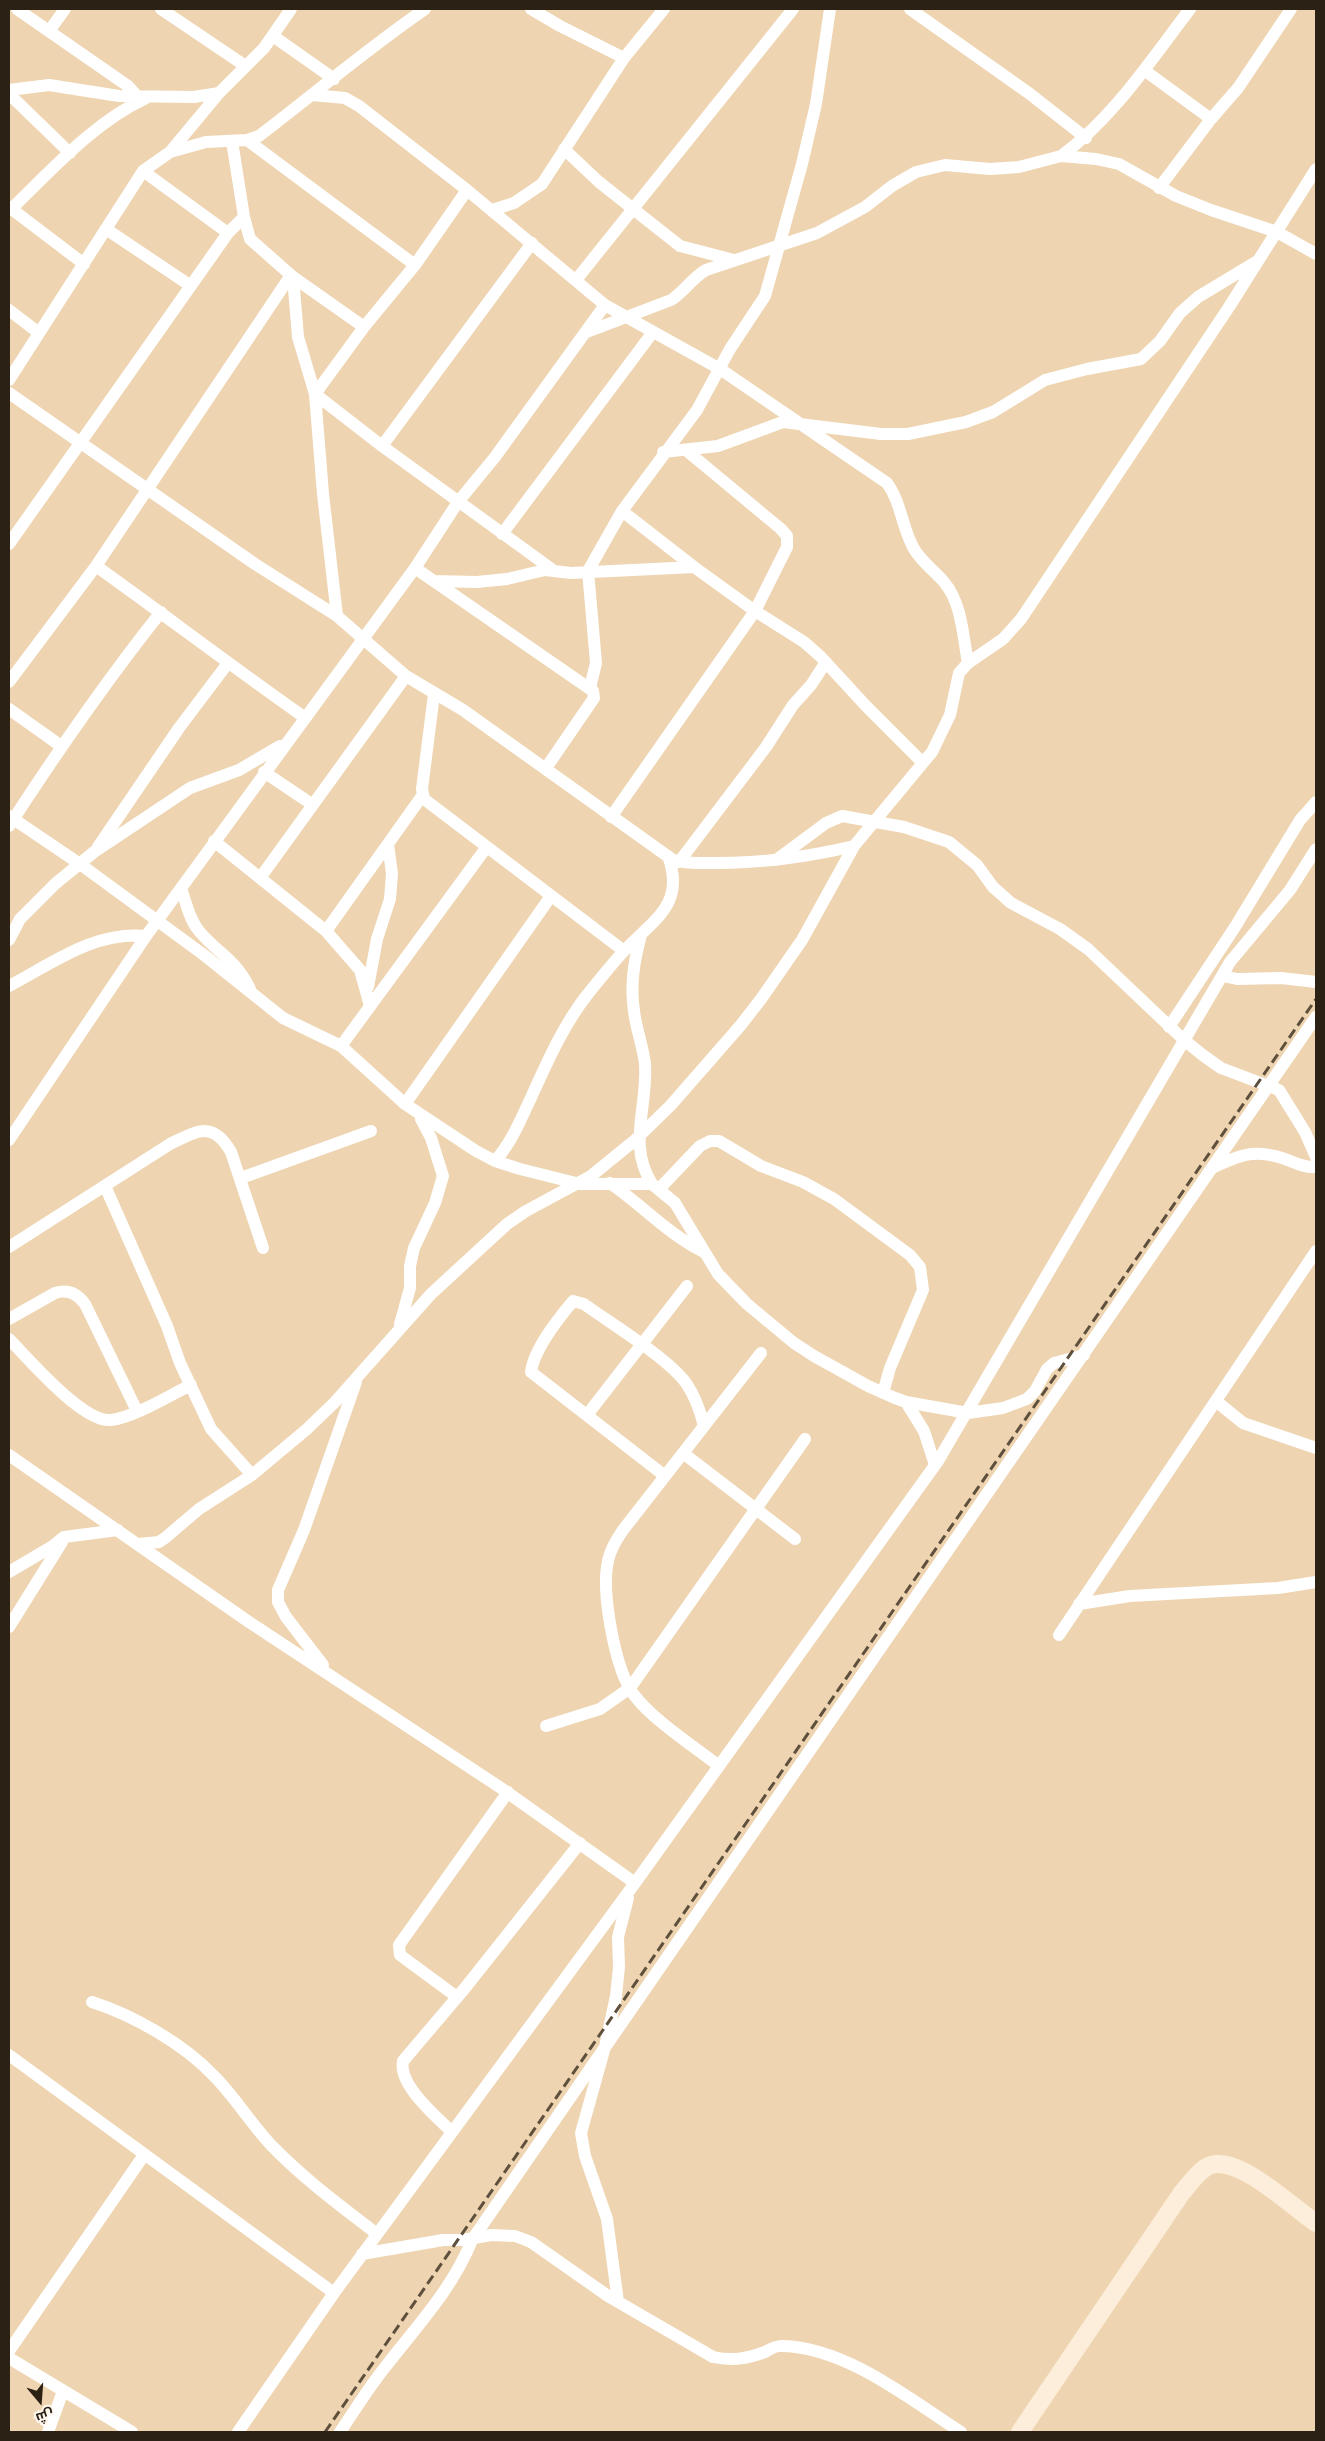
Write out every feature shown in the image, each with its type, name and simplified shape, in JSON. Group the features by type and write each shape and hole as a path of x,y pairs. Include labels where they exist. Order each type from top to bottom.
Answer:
{"main road":[{"path":"1020,2432 1181,2194 1203,2170 1211,2165 1224,2164 1246,2172 1316,2223"}],"street":[{"path":"17,9 143,97"},
{"path":"49,31 65,9"},
{"path":"161,9 244,65"},
{"path":"9,380 143,171 170,152 218,93 273,36 291,9"},
{"path":"170,152 206,142 247,140 259,136 334,79 357,58 424,9"},
{"path":"531,9 560,26 624,58"},
{"path":"492,210 514,204 542,184 624,58 664,9"},
{"path":"576,280 793,9"},
{"path":"590,688 596,663 588,571 622,511 663,452 697,410 765,296 802,164 816,104 830,9"},
{"path":"910,9 1030,94 1086,138"},
{"path":"1061,156 1086,138 1144,70 1190,9"},
{"path":"1159,188 1210,119 1238,88 1291,9"},
{"path":"273,36 334,79"},
{"path":"1144,70 1210,119"},
{"path":"9,90 49,85 143,97 194,97 218,93"},
{"path":"9,94 70,154"},
{"path":"312,95 345,98 359,106 492,210 605,305 622,317 720,369 886,483 892,491 906,533 914,550 946,584 957,608 968,663"},
{"path":"84,264 10,208 101,125 122,109 143,97"},
{"path":"247,140 414,265"},
{"path":"232,141 244,217 250,239 292,276 364,326"},
{"path":"564,149 680,246 697,252 736,260"},
{"path":"587,332 670,300 677,296 694,277 706,270 817,233 865,207 892,186 916,172 945,165 990,169 1019,167 1061,156 1096,159 1120,164 1159,188 1212,210 1277,232 1316,254"},
{"path":"139,1544 159,1542 165,1538 199,1509 252,1475 307,1429 464,1262 507,1224 526,1211 580,1184 639,1137 671,1105 740,1026 802,940 854,846 923,763 947,724 959,673 968,663 996,646 1020,618 1258,261 1316,169"},
{"path":"143,171 228,233"},
{"path":"315,394 364,326 414,265 467,190"},
{"path":"9,544 228,233 244,217"},
{"path":"106,229 191,286"},
{"path":"382,446 532,243"},
{"path":"663,452 687,451 735,441 770,425 796,422 881,434 908,434 966,422 993,412 1045,380 1087,369 1141,359 1160,341 1180,313 1198,297 1258,261"},
{"path":"292,276 298,337 315,394 323,494 337,616"},
{"path":"9,682 96,566 292,276"},
{"path":"9,1140 146,936 304,716 414,568 458,502 495,457 605,305"},
{"path":"9,310 40,333"},
{"path":"502,534 653,332"},
{"path":"9,394 80,441 255,564 337,616 406,676 463,710 546,768 610,817 674,859 774,861 854,846"},
{"path":"315,394 382,446 553,570"},
{"path":"610,817 755,611 781,562 787,546 787,536 781,529 687,451"},
{"path":"622,511 755,611 804,642 826,662 866,706 923,763"},
{"path":"96,566 161,612 228,664 304,716"},
{"path":"434,581 484,581 553,570 572,573 694,567"},
{"path":"414,568 590,688 594,694 594,698 546,768"},
{"path":"161,612 113,673 10,821 80,864 252,993 282,1018 297,1027 341,1046 404,1104 457,1140 495,1161 580,1184 610,1183 656,1186 700,1146 710,1141 720,1141 761,1166 803,1182 834,1199 916,1261 922,1273 922,1290 890,1368 883,1393"},
{"path":"495,1161 506,1148 564,1030 586,996 624,951 661,914 672,894 674,859 766,747 793,704 811,685 826,662"},
{"path":"94,852 179,728 228,664"},
{"path":"260,878 406,676"},
{"path":"326,931 422,796 434,694"},
{"path":"9,709 61,746"},
{"path":"9,940 20,919 55,884 94,852 190,788 238,770 286,742"},
{"path":"264,772 312,806"},
{"path":"422,796 486,848 624,951"},
{"path":"1170,1027 1300,820 1316,802"},
{"path":"774,861 814,830 836,817 850,816 924,833 957,847 977,865 998,892 1011,903 1060,929 1088,949 1184,1040 1221,1068 1275,1086 1283,1094 1305,1132 1316,1158"},
{"path":"214,841 326,931 360,970 367,989 370,1006"},
{"path":"367,989 377,939 390,899 392,874 388,844"},
{"path":"341,1046 486,848"},
{"path":"238,2432 362,2254 633,1886 935,1465 968,1413 1236,953 1290,890 1316,849"},
{"path":"181,888 192,921 198,930 238,967 252,993"},
{"path":"404,1104 551,896"},
{"path":"9,986 67,954 103,938 128,934 146,936"},
{"path":"641,935 632,980 634,1014 645,1063 644,1094 639,1137 642,1166 656,1186 675,1203 718,1274 746,1304 794,1343 832,1367 883,1393 906,1402 968,1413 1003,1408 1027,1399 1034,1392 1047,1369 1054,1363 1084,1355"},
{"path":"1223,976 1237,980 1281,978 1316,982"},
{"path":"340,2432 385,2367 427,2316 449,2285 465,2257 472,2240 1316,1017"},
{"path":"398,1331 410,1288 410,1266 414,1248 435,1203 443,1176 439,1158 429,1132 416,1112"},
{"path":"9,1247 170,1144 193,1132 207,1130 223,1138 240,1178 263,1248"},
{"path":"240,1178 371,1131"},
{"path":"1214,1167 1250,1152 1282,1158 1304,1167 1316,1168"},
{"path":"610,1183 636,1200 689,1245 704,1252"},
{"path":"105,1186 167,1326 180,1363 211,1429 252,1475"},
{"path":"1059,1635 1316,1251"},
{"path":"587,1415 687,1286"},
{"path":"9,1320 55,1293 62,1290 73,1292 85,1304 137,1411"},
{"path":"665,1476 531,1372 532,1364 555,1322 573,1301 584,1304 641,1344 684,1381 698,1404 704,1426"},
{"path":"9,1339 73,1402 97,1419 110,1420 125,1417 191,1385"},
{"path":"719,1766 644,1706 630,1688 622,1669 608,1612 605,1586 608,1561 615,1543 623,1530 761,1353"},
{"path":"331,1674 286,1617 277,1596 279,1585 304,1530 358,1376"},
{"path":"1216,1401 1227,1412 1244,1423 1316,1448"},
{"path":"906,1402 924,1430 935,1465"},
{"path":"546,1726 595,1711 630,1688 805,1439"},
{"path":"683,1453 795,1539"},
{"path":"9,1456 139,1544 249,1622 331,1674 508,1792 580,1844 633,1886"},
{"path":"9,1572 64,1538 118,1530"},
{"path":"9,1627 64,1538"},
{"path":"1079,1604 1130,1596 1278,1588 1316,1582"},
{"path":"457,1997 400,1955 399,1945 508,1792"},
{"path":"452,2132 405,2080 401,2069 407,2054 457,1997 580,1844"},
{"path":"618,2302 607,2219 585,2156 581,2138 586,2110 605,2047 619,1978 618,1938 633,1886"},
{"path":"92,2002 133,2017 200,2062 215,2076 272,2146 299,2172 377,2234"},
{"path":"9,2055 334,2293"},
{"path":"9,2351 144,2155"},
{"path":"362,2254 425,2242 472,2240 504,2235 515,2236 531,2242 618,2302 712,2357 730,2361 747,2358 781,2345 815,2351 838,2358 908,2396 961,2432"},
{"path":"9,2358 128,2431"},
{"path":"48,2432 64,2391"}],"railway":[{"path":"325,2432 1316,999"}]}
